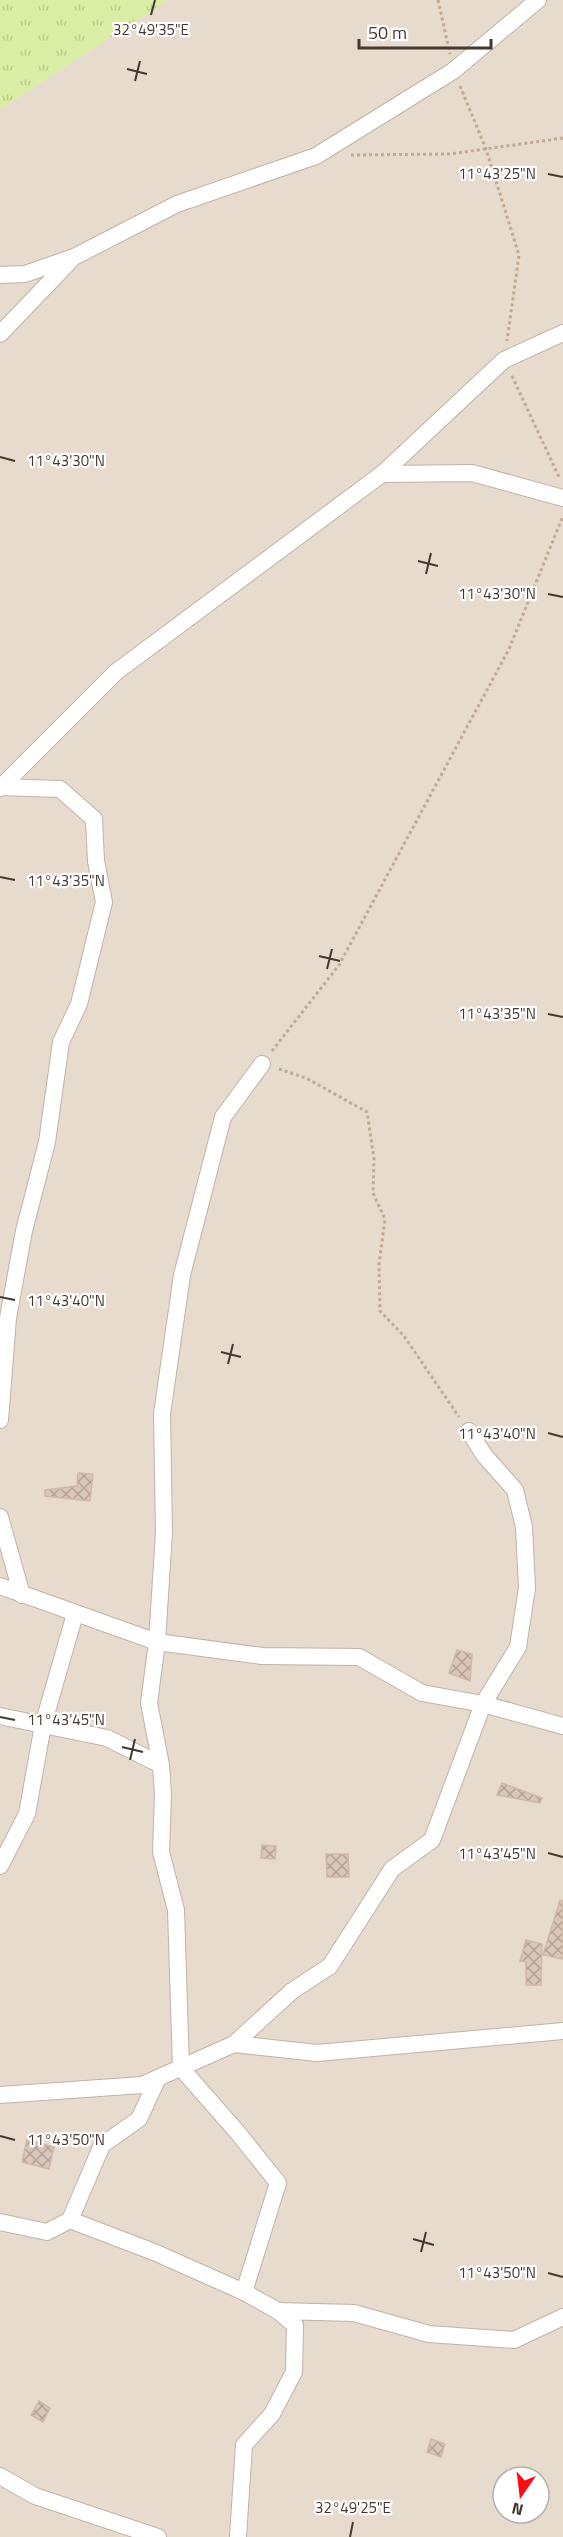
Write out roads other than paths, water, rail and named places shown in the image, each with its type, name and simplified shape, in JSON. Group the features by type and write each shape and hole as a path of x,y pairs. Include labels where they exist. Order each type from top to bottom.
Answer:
{"street":[{"path":"0,275 25,274 74,257 177,204 316,156 453,70 538,0"},
{"path":"0,334 74,257"},
{"path":"0,788 116,672 382,474 504,360 563,333"},
{"path":"382,474 472,473 563,498"},
{"path":"0,788 60,789 94,819 96,861 104,902 80,1004 61,1042 47,1142 24,1231 8,1318 0,1420"},
{"path":"244,2292 278,2183 181,2068 176,1910 161,1852 163,1794 161,1765 149,1703 157,1642 165,1532 162,1414 182,1275 223,1117 262,1064"},
{"path":"0,2095 142,2085 234,2044 292,1991 330,1966 392,1869 432,1840 483,1704 518,1647 527,1588 524,1527 515,1491 484,1455 469,1431"},
{"path":"0,1516 22,1595"},
{"path":"0,1586 157,1642 262,1656 360,1657 422,1693 483,1704 563,1726"},
{"path":"0,1866 27,1814 43,1725 75,1614"},
{"path":"0,1716 107,1738 161,1765"},
{"path":"234,2044 316,2053 563,2031"},
{"path":"0,2222 47,2232 70,2220 102,2145 139,2119 158,2078"},
{"path":"70,2220 154,2252 244,2292 278,2311 295,2325 294,2372 272,2414 244,2445 238,2537"},
{"path":"278,2311 354,2313 429,2334 514,2340 563,2317"},
{"path":"0,2476 34,2496 158,2537"}]}
